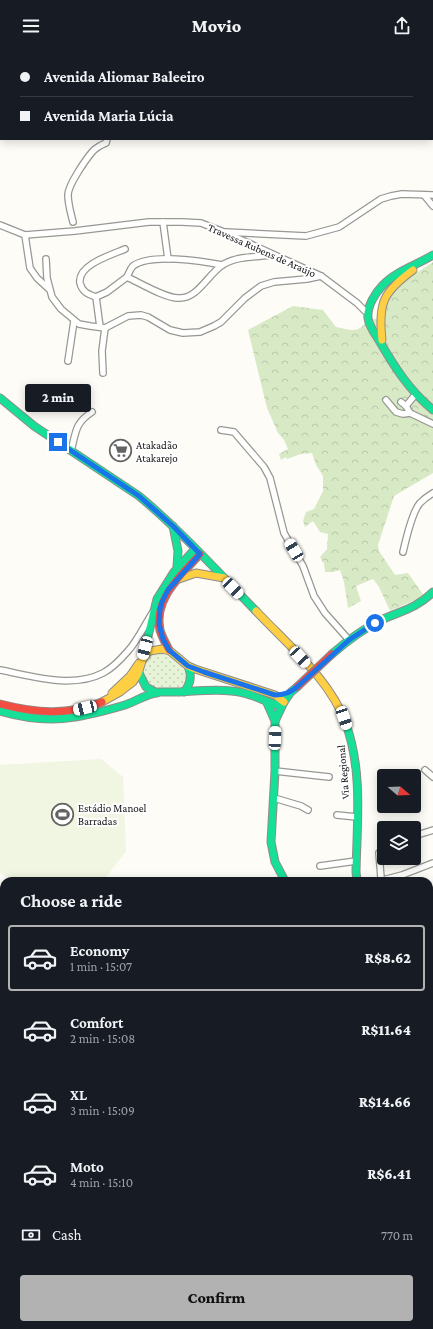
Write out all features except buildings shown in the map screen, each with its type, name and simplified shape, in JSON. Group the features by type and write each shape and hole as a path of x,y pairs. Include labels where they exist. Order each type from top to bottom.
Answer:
{"main road":[{"path":"382,344 380,311 387,294 399,280 433,255"},
{"path":"426,260 388,280 374,297 368,312 370,325 405,382 415,395 433,410"},
{"name":"Via Regional","path":"0,398 34,426 139,496 173,526 314,672 336,701 350,736 356,764 357,877"},
{"path":"173,526 178,551 176,568"},
{"path":"197,551 165,596 160,609 160,631 169,650 188,666 204,672 275,695 291,692"},
{"path":"157,693 146,687 140,673 154,610 159,593 176,568 197,551"},
{"path":"177,580 196,573 224,578"},
{"path":"275,721 283,704 291,692 349,640 375,623 419,604 431,596"},
{"path":"98,704 130,676 142,659 150,652 157,649 169,650"},
{"path":"184,692 191,680 191,672 188,666"},
{"path":"0,704 23,710 56,713 76,710 98,704 111,698 129,686 140,673"},
{"path":"0,711 37,720 52,720 107,710 157,693 184,692 230,691 251,695 267,703 283,704"},
{"path":"275,695 283,704"},
{"path":"267,703 275,721 275,771 271,835 272,849 275,862 283,877"}],"street":[{"path":"73,222 68,195 70,185 89,156 99,146 106,143 107,140"},
{"path":"224,232 306,236 339,227 374,204 391,196 402,194 433,195"},
{"path":"424,195 433,206"},
{"path":"163,222 168,259"},
{"name":"Travessa Rubens de Araújo","path":"25,235 75,231 136,223 201,223 321,276 368,312"},
{"path":"0,225 25,235 30,268 37,278 49,289"},
{"path":"125,249 87,267 80,275 82,289 88,294 96,297 107,292 127,277 133,266 144,261 168,259 198,261 222,265"},
{"path":"127,277 169,296 180,299 199,289 222,265 239,259 272,255"},
{"path":"46,259 47,278 52,297 61,309 74,321 85,325 103,327 128,316 134,315 148,317 175,332 188,333 200,332 221,322 245,298 261,286 274,282 307,279 321,276"},
{"path":"96,297 103,327 103,373"},
{"path":"68,361 74,321"},
{"path":"406,406 415,395"},
{"path":"386,400 396,412 403,414 410,413 433,424"},
{"path":"401,402 406,406 410,413"},
{"path":"71,450 80,422 92,412"},
{"path":"221,430 234,432 264,467 270,478 284,533 303,566 314,596 325,613 349,640"},
{"path":"403,552 417,508 423,499 433,493"},
{"path":"0,670 53,679 77,680 93,678 104,673 116,664 130,650 154,610"},
{"path":"425,770 433,777"},
{"path":"275,771 329,777"},
{"path":"274,798 301,806 308,810"},
{"path":"337,815 357,817"},
{"path":"421,834 433,830"},
{"path":"320,866 356,861"},
{"path":"394,877 433,863"},
{"path":"380,865 381,877"}],"green space":[{"path":"433,262 433,473 394,496 378,545 379,551 395,575 408,573 424,596 390,611 379,587 373,579 356,586 361,601 348,608 344,582 340,570 325,572 324,564 320,557 327,549 328,534 320,532 313,521 305,527 303,521 306,512 314,509 323,491 323,476 316,465 312,453 301,454 287,459 286,457 281,460 279,454 288,449 284,440 278,433 267,408 248,330 293,306 323,310 336,327 351,330 358,329 368,320 382,318 390,298 401,284"},
{"path":"159,651 178,660 184,668 188,678 183,686 171,690 160,690 151,686 146,681 144,666 147,659 152,654"},
{"name":"Estádio Manoel Barradas","path":"101,759 123,777 126,851 106,877 7,877 0,872 0,765"}],"traffic: fast":[{"path":"433,255 388,280 372,300 368,313 368,318 373,331 397,370 417,395 433,410"},
{"path":"0,398 34,426 139,496 155,509 256,611"},
{"path":"173,526 178,551 177,567"},
{"path":"143,657 157,599 174,572 195,549"},
{"path":"332,654 368,627 415,606 433,592"},
{"path":"184,692 190,679 188,666"},
{"path":"139,673 146,687 157,693"},
{"path":"283,877 275,862 271,842 275,771 275,721 284,702 291,692 297,687"},
{"path":"0,711 33,718 48,719 77,717 125,705 159,692 210,690 236,691 281,706"},
{"path":"267,703 275,721"},
{"path":"346,724 355,760 357,779 357,877"}],"traffic: slow":[{"path":"382,340 381,317 385,299 395,285 413,270"},
{"path":"179,579 196,573 224,578"},
{"path":"256,611 307,663 319,678 330,692 346,724"},
{"path":"102,702 120,692 133,682 146,654 150,651 162,649 170,651 188,666 275,695 284,702"},
{"path":"112,693 130,676 139,663"}],"traffic: jam":[{"path":"169,650 160,630 159,619 161,608 170,588 200,554"},
{"path":"297,687 332,654"},
{"path":"0,704 51,712 77,709 102,702"}],"place":[{"name":"Atakadão Atakarejo","path":"121,451"},
{"name":"Estádio Manoel Barradas","path":"62,814"}],"route":[{"path":"58,442 139,496 173,526 200,554 168,590 162,602 159,618 160,631 169,650 188,666 254,689 275,695 285,694 291,692 297,687 349,640 375,623"}]}
